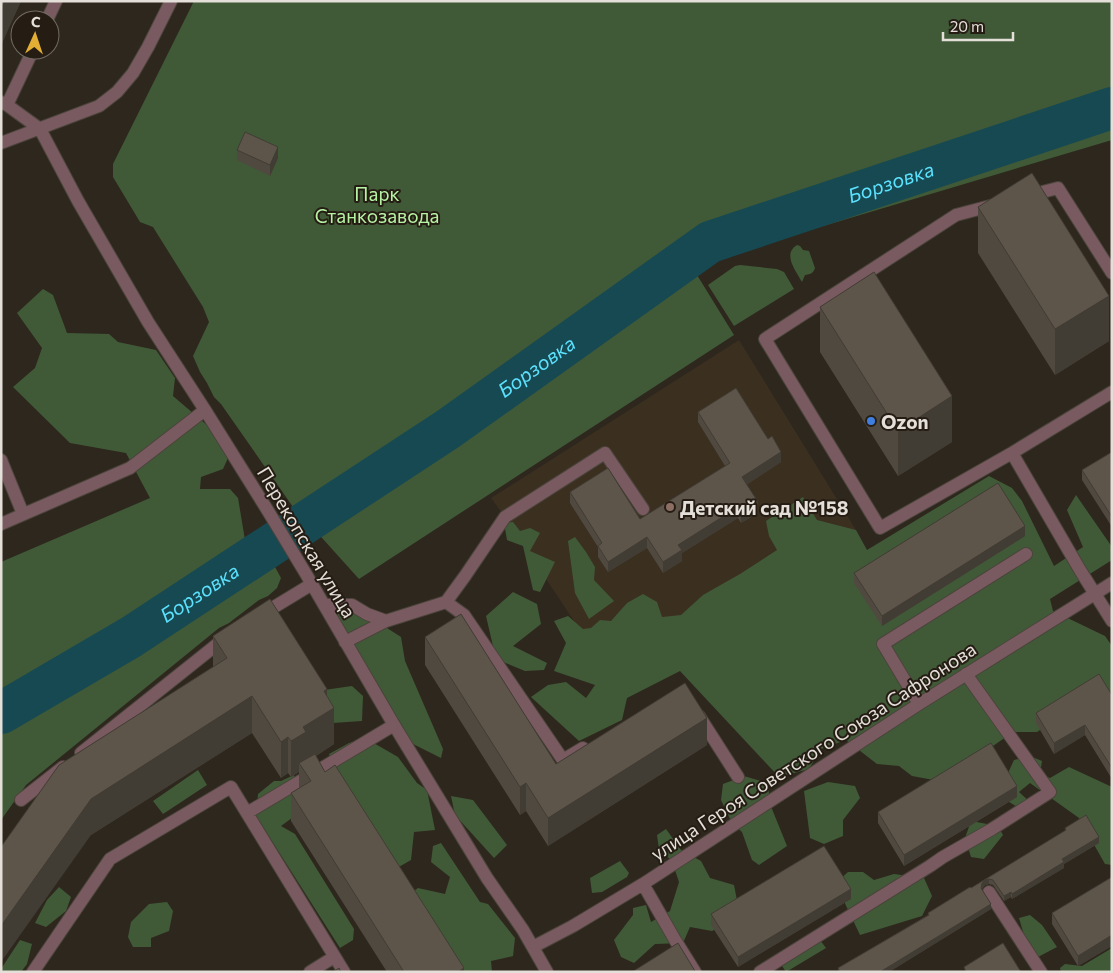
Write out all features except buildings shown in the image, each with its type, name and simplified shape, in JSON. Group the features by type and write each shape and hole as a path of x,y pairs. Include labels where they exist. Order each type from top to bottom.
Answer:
{"street":[{"path":"1,143 99,106 117,92 133,73 171,1"},
{"path":"28,60 4,104 40,129"},
{"name":"Перекопская улица","path":"40,129 78,202 136,302 206,410 268,511 394,725 487,878 523,930 546,972"},
{"path":"1112,274 1058,188 956,215 765,339 880,528 1112,392"},
{"path":"1,524 130,468 206,410"},
{"path":"1012,452 1080,570 1112,621"},
{"path":"345,642 386,621 446,602 505,517 605,453 643,509"},
{"path":"1,460 24,514"},
{"path":"919,704 883,644 1026,554"},
{"path":"250,621 309,579"},
{"name":"улица Героя Советского Союза Сафронова","path":"533,947 573,926 643,884 919,704 1112,583"},
{"path":"446,602 464,615 563,760 597,740"},
{"path":"324,605 352,605 386,621"},
{"path":"22,800 235,630"},
{"path":"760,972 1050,792 966,674"},
{"path":"692,705 738,777"},
{"path":"247,813 394,725"},
{"path":"33,972 110,859 231,787 344,972"},
{"path":"643,884 696,972"},
{"path":"989,892 1041,972"},
{"path":"310,972 334,957"}],"shaded area":[{"name":"Детский сад №158","path":"739,340 856,530 615,683 491,498"}],"green space":[{"name":"Парк Станкозавода","path":"194,1 1112,1 1112,140 727,253 697,275 734,335 359,579 314,529 299,504 293,507 221,404 214,397 193,356 209,322 203,307 153,227 140,222 113,177 113,164"},
{"path":"797,245 803,250 809,251 815,268 812,273 805,275 802,282 790,258 793,249"},
{"path":"735,266 777,269 784,272 794,289 734,326 708,285"},
{"path":"43,289 53,295 67,333 109,334 118,342 156,350 175,378 173,396 208,426 228,458 223,469 201,477 200,489 230,489 238,498 247,552 264,563 268,554 281,578 277,588 268,596 259,600 229,623 219,628 26,785 1,820 1,562 150,498 126,453 70,443 13,387 35,368 42,348 17,313"},
{"path":"989,476 1012,488 1022,501 1054,566 1083,547 1067,510 1076,495 1112,547 1112,560 1050,599 1053,611 1105,636 1112,646 1112,732 1091,696 1037,732 1013,732 939,781 912,776 899,766 877,764 846,740 821,749 809,769 779,777 680,671 627,698 622,720 579,741 531,697 548,685 566,682 586,698 595,685 554,671 566,643 554,621 568,616 583,629 591,628 600,620 611,621 627,603 643,594 657,602 662,617 681,615 703,595 777,550 769,536 766,521 803,497 817,520 856,530 867,550"},
{"path":"513,522 520,531 530,528 540,533 530,551 555,562 540,592 533,590 523,546 507,540 504,523"},
{"path":"575,537 595,567 594,580 614,601 589,619 575,593 568,541"},
{"path":"513,592 537,604 541,624 513,646 547,663 544,670 525,671 496,659 486,616"},
{"path":"345,601 401,637 405,661 443,749 441,758 413,744 336,616 336,605"},
{"path":"352,686 363,696 362,721 333,723 324,690"},
{"path":"365,738 398,757 417,783 427,790 435,830 414,832 411,860 390,872 338,791 329,754 349,743"},
{"path":"1030,756 1042,761 1040,774 1050,778 1069,767 1112,787 1112,865 1105,864 1079,818 1030,783 1019,792 1031,803 1027,813 998,795 1014,760"},
{"path":"198,770 207,785 163,814 153,801"},
{"path":"294,775 304,809 281,826 295,834 354,929 353,940 340,948 256,816 258,794 274,781 281,781"},
{"path":"744,776 767,783 772,809 787,846 759,865 752,860 742,832 732,823 721,800 723,784"},
{"path":"828,782 855,786 860,798 843,820 843,836 824,844 810,838 804,791"},
{"path":"451,796 473,800 507,845 494,858 455,815"},
{"path":"971,821 998,826 1003,835 984,859 971,857 965,838"},
{"path":"666,829 681,850 701,861 710,878 734,885 740,916 712,931 690,927 683,943 655,944 634,963 621,957 614,940 633,915 633,908 646,905 651,922 670,911 679,882 672,861 659,849 657,835"},
{"path":"441,843 480,902 488,904 515,938 513,956 491,961 492,972 454,972 406,897 418,888 445,894 450,877 431,862 433,846"},
{"path":"620,861 629,873 627,877 602,892 592,893 590,878"},
{"path":"848,872 863,872 874,880 894,874 924,878 932,896 922,916 860,935 840,893 839,880"},
{"path":"59,887 71,897 66,911 46,927 35,923 47,900"},
{"path":"167,902 173,911 169,931 151,938 151,947 133,947 128,937 131,922 149,904"},
{"path":"1030,915 1042,925 1057,947 1038,957 1029,952 1019,918"},
{"path":"20,940 32,944 27,964 21,972 1,972 1,969"},
{"path":"820,940 826,948 786,972 780,963"},
{"path":"1112,948 1112,972 1061,972 1060,968 1065,964 1082,966"}],"waterway":[{"name":"Борзовка","path":"1,713 131,637 448,429 710,242 1112,108"}],"place":[{"name":"Ozon","path":"871,421"},
{"name":"Детский сад №158","path":"670,507"}]}
